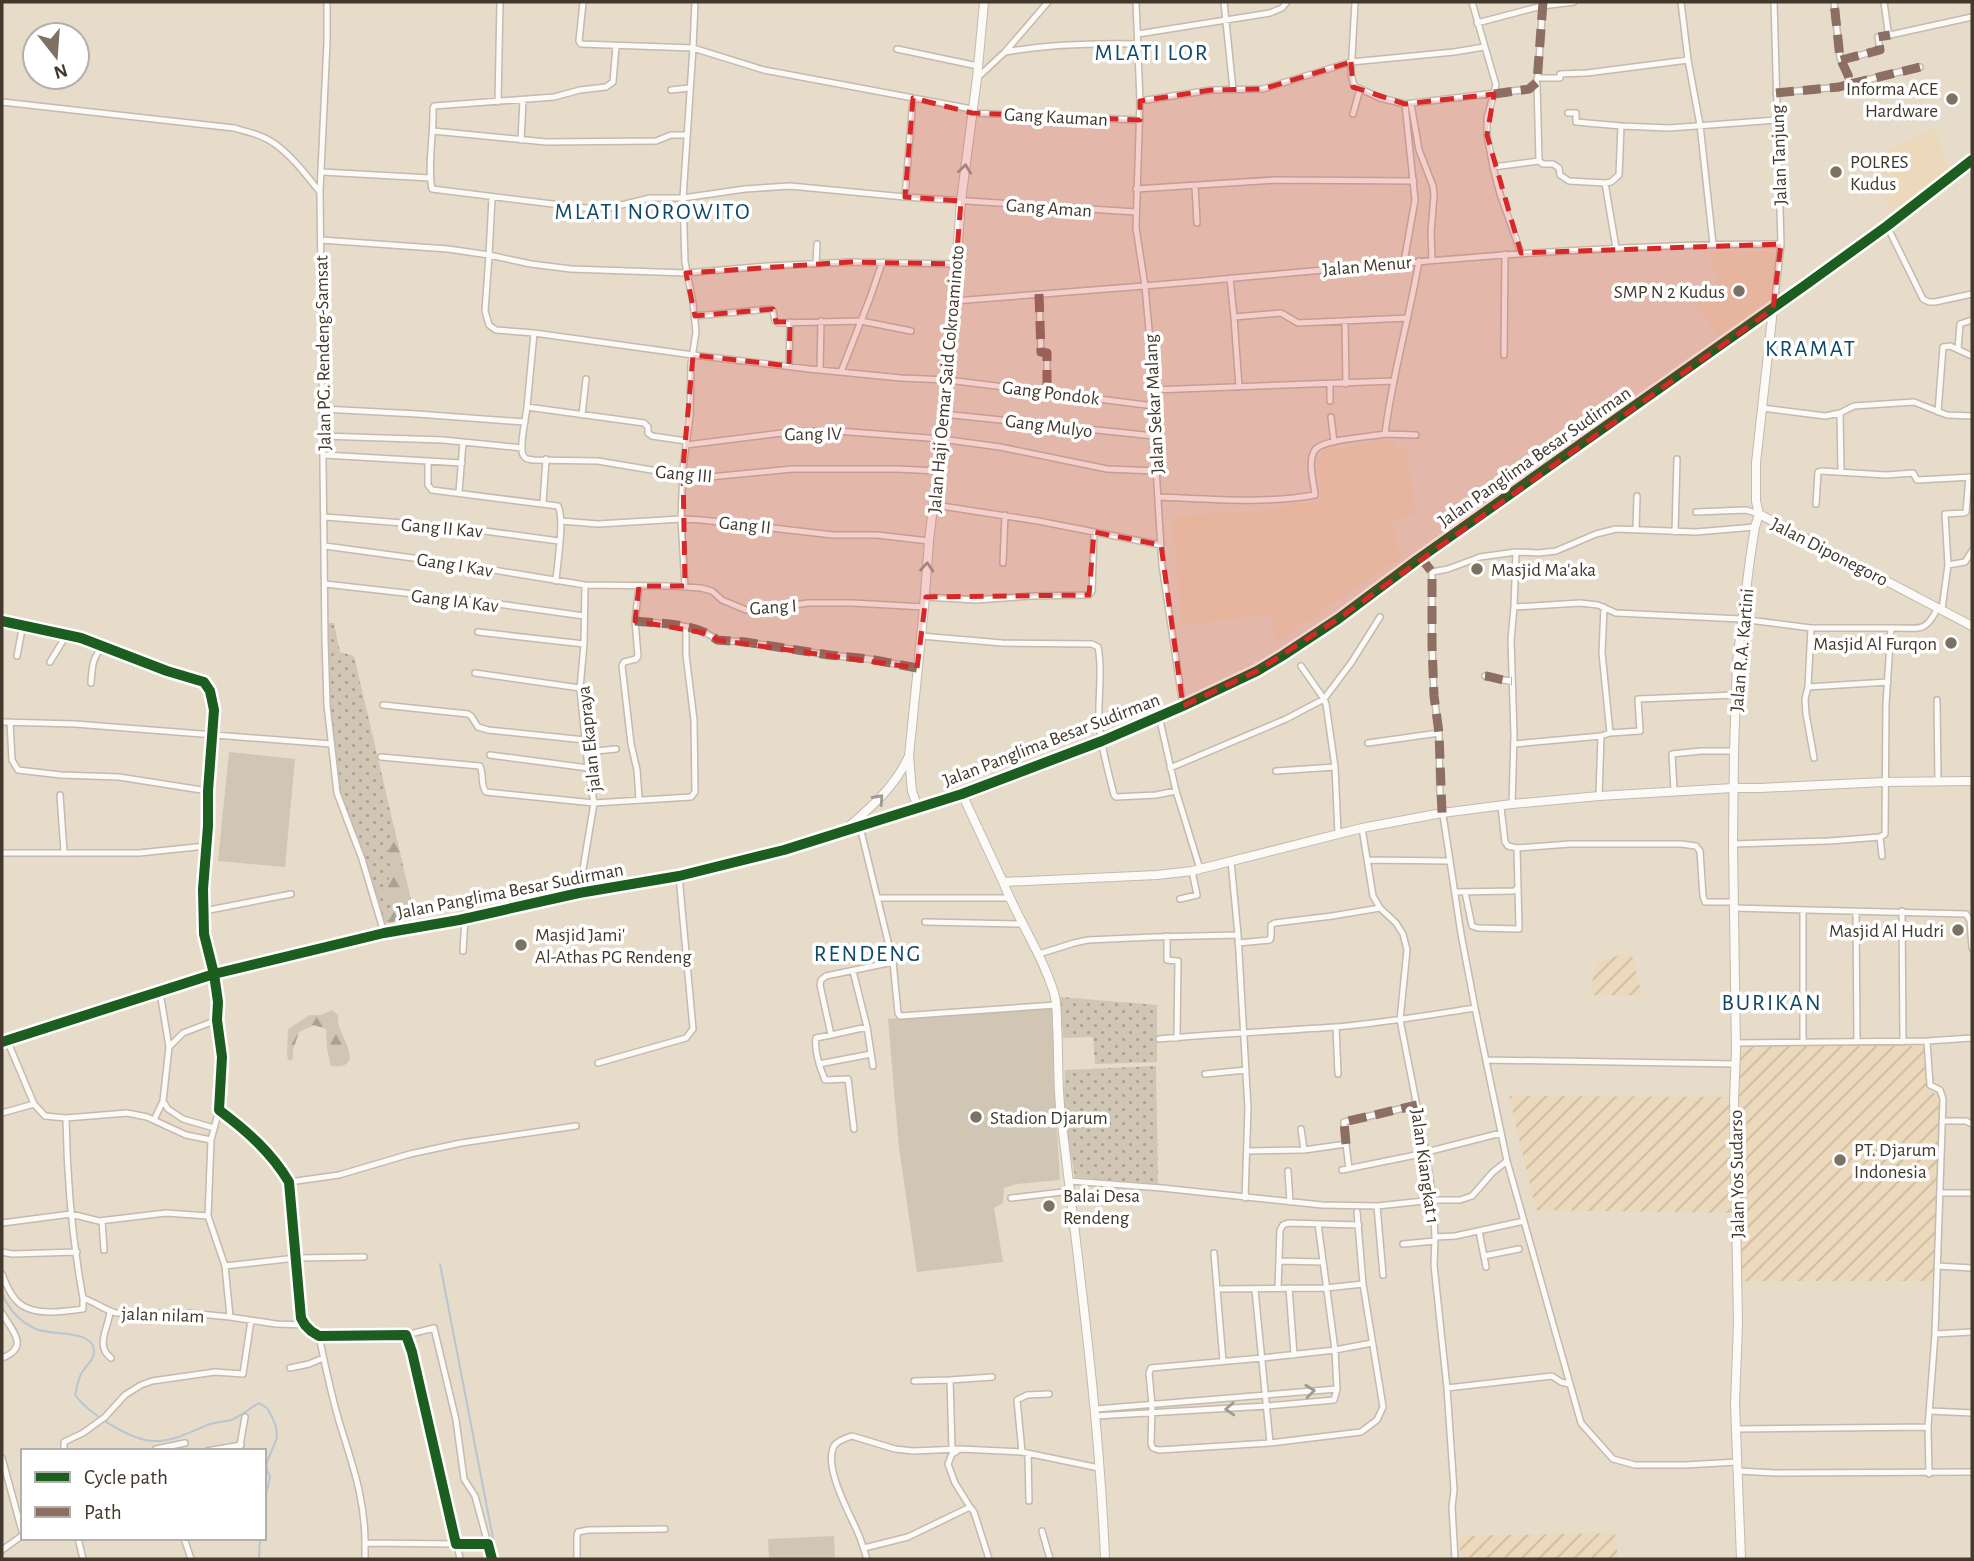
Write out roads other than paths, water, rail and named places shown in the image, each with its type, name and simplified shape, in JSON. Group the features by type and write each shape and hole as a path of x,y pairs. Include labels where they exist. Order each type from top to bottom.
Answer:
{"main road":[{"name":"Jalan Haji Oemar Said Cokroaminoto","path":"918,808 912,790 909,756 925,607 929,541 948,380 961,201 984,2"},
{"name":"Jalan Panglima Besar Sudirman","path":"4,1041 214,974 384,933 465,919 579,893 679,876 747,860 962,794 1102,741 1183,706 1257,671 1338,619 1417,560 1773,309 1972,160"},
{"name":"Jalan Diponegoro","path":"1773,309 1756,463 1756,501 1759,514 1972,626"},
{"name":"Jalan R.A. Kartini","path":"1733,788 1735,695 1741,619 1759,514"},
{"path":"841,833 884,794 909,756"},
{"path":"1003,882 1157,876 1196,870 1362,828 1442,813 1512,804 1733,788 1972,781"},
{"name":"Jalan Yos Sudarso","path":"1733,788 1738,1324 1735,1404 1741,1559"},
{"path":"962,794 1022,924 1039,954 1055,995 1060,1109 1096,1413 1105,1559"}],"street":[{"name":"Jalan PG. Rendeng-Samsat","path":"327,2 320,192 327,705 337,793 362,859 384,933"},
{"path":"498,102 500,2"},
{"name":"Gang Kauman","path":"583,2 580,44 693,48 764,70 972,111 1140,120"},
{"path":"685,586 681,519 682,476 690,416 696,332 686,273 683,198 695,2"},
{"path":"977,78 1005,52 1048,2"},
{"name":"Jalan Sekar Malang","path":"1136,2 1140,101 1136,228 1153,390 1162,565 1183,706"},
{"path":"1224,2 1233,90"},
{"path":"1138,34 1270,13 1282,8 1287,2"},
{"path":"1355,2 1351,62 1354,86 1380,98 1408,104 1529,89 1537,80 1560,78 1560,74 1688,60"},
{"path":"1472,2 1496,85 1487,118 1493,167 1521,253"},
{"path":"1477,23 1542,4 1574,2"},
{"path":"1681,2 1700,125 1713,244"},
{"name":"Jalan Tanjung","path":"1773,309 1781,244 1774,2"},
{"path":"1834,2 1841,60 1850,84"},
{"path":"1884,2 1890,35"},
{"path":"1539,161 1537,80 1542,4"},
{"path":"1841,60 1880,50 1878,37 1972,17"},
{"path":"1005,52 1079,43 1138,44"},
{"path":"322,172 430,177 434,106 554,97 610,85 614,76 617,46"},
{"path":"1140,101 1211,90 1263,89 1351,62 1484,47"},
{"path":"897,49 978,66"},
{"path":"1776,93 1839,87 1920,67"},
{"path":"671,90 689,88"},
{"path":"1353,114 1360,89"},
{"path":"905,197 913,98"},
{"path":"521,140 523,100"},
{"path":"2,102 234,128 256,134 274,142 320,192"},
{"path":"1404,262 1415,200 1408,104"},
{"path":"1408,104 1419,150 1433,186 1432,260"},
{"path":"1568,113 1576,113 1576,122 1669,128 1777,120"},
{"path":"1493,167 1539,161 1553,164 1559,168 1560,175 1569,181 1605,183 1619,175 1621,126"},
{"path":"433,131 546,142 656,141 671,135 686,135"},
{"name":"Gang Aman","path":"430,177 434,190 597,208 650,198 683,198 790,186 905,197 1136,212"},
{"path":"1136,189 1274,180 1414,181"},
{"path":"1605,183 1616,248"},
{"path":"1195,186 1197,223"},
{"path":"489,255 492,198"},
{"path":"1887,226 1923,299 1935,302 1972,294"},
{"path":"321,240 448,248 571,269 686,273 816,264 956,264"},
{"path":"816,264 817,244"},
{"name":"Jalan Menur","path":"954,301 1506,254 1713,244 1781,244"},
{"path":"1504,355 1506,254"},
{"name":"Gang Pondok","path":"489,255 485,311 489,326 496,330 820,370 948,380 1154,406"},
{"path":"1385,434 1393,382 1419,261"},
{"path":"841,372 882,263"},
{"path":"1230,278 1239,387"},
{"path":"1039,294 1041,352 1047,353 1047,392"},
{"path":"695,316 770,309 773,310 776,322 861,321 911,331"},
{"path":"1234,317 1281,313 1296,323 1408,318"},
{"path":"1958,349 1960,324 1972,320"},
{"path":"820,370 821,321"},
{"path":"1345,321 1346,384"},
{"path":"789,366 790,322"},
{"path":"323,436 463,442 522,448 534,333"},
{"path":"1938,412 1943,348 1948,345 1972,356"},
{"path":"582,415 586,379"},
{"path":"1153,390 1393,382"},
{"path":"1330,401 1331,384"},
{"path":"1762,408 1825,416 1854,406 1914,402 1947,415 1972,416"},
{"name":"Gang IV","path":"527,407 644,423 652,436 686,443 814,431 941,439 1000,447 1107,469 1157,471"},
{"path":"323,409 525,422"},
{"path":"1840,413 1841,471"},
{"name":"Gang Mulyo","path":"943,414 1154,436"},
{"path":"1331,417 1334,442"},
{"path":"1158,497 1264,501 1315,495 1312,458 1315,450 1321,446 1385,434 1416,435"},
{"path":"459,492 463,442"},
{"name":"Gang III","path":"522,448 526,459 598,461 682,476 711,478 792,469 937,471"},
{"path":"324,455 462,463"},
{"path":"543,503 546,459"},
{"path":"1675,532 1677,459"},
{"path":"428,461 430,489 558,506 561,509 561,521 556,581"},
{"path":"1514,607 1580,603 1604,607 1616,613 1741,619 1811,628 1924,627 1932,621 1940,608 1948,565 1945,514 1966,512 1971,477 1917,480 1913,473 1886,475 1818,472 1816,504"},
{"path":"1636,530 1637,496"},
{"path":"934,505 1005,515 1161,545"},
{"path":"1696,512 1746,510 1759,514"},
{"path":"1003,563 1005,515"},
{"name":"Gang II Kav","path":"325,517 454,527 559,541"},
{"name":"Gang II","path":"561,521 598,524 681,519 833,535 877,535 929,541"},
{"path":"1432,572 1480,557 1516,552 1556,551 1596,534 1616,529 1675,532 1755,527"},
{"path":"925,597 976,600 1089,595 1092,591 1094,532"},
{"name":"Gang I Kav","path":"325,546 585,585"},
{"path":"1948,565 1965,562 1972,551"},
{"path":"1512,804 1514,744 1511,640 1516,552"},
{"path":"1417,560 1425,563 1432,572 1434,696 1439,733 1442,813 1450,861 1472,926 1519,929 1517,848"},
{"name":"Gang IA Kav","path":"325,584 584,616"},
{"name":"Gang I","path":"585,585 685,586 712,591 722,600 746,610 808,603 925,607"},
{"name":"jalan Ekapraya","path":"579,893 594,803 580,688 585,585"},
{"path":"639,586 635,621 638,656 624,662 622,666 639,799"},
{"path":"1604,607 1602,653 1610,733"},
{"path":"1170,768 1286,719 1324,699 1380,617"},
{"path":"2,621 67,634 105,646 167,671 204,682 211,691 214,710 203,888 204,934 214,974 222,1057 219,1110 211,1140 208,1216 225,1266 230,1317"},
{"path":"635,621 709,633 717,640 869,659 917,668"},
{"path":"17,656 23,624"},
{"path":"381,757 480,766 486,792 594,803 691,797 695,792 694,720 686,656 686,628"},
{"path":"1811,628 1805,699 1814,758"},
{"path":"1733,844 1880,837 1886,830 1885,782 1891,628"},
{"path":"478,632 584,644"},
{"path":"50,662 67,634"},
{"path":"921,636 1002,643 1092,644 1098,647 1101,688 1099,717 1115,796 1156,795 1176,791"},
{"path":"91,683 93,660 105,646"},
{"path":"1301,666 1324,699 1335,767 1338,834"},
{"path":"475,673 580,688"},
{"path":"1485,676 1512,681"},
{"path":"1808,687 1888,682"},
{"path":"1514,744 1640,731 1638,699 1735,695"},
{"path":"1937,699 1938,781"},
{"path":"383,705 468,714 478,727 488,730 585,740"},
{"path":"1159,716 1196,870 1197,895 1180,899"},
{"path":"2,722 75,723 331,744"},
{"path":"10,722 12,760 18,770 119,778 208,791"},
{"path":"1368,743 1439,733"},
{"path":"1599,796 1601,736"},
{"path":"586,752 615,749"},
{"path":"1674,791 1672,754 1734,751"},
{"path":"490,755 588,768"},
{"path":"1276,771 1335,767"},
{"path":"60,795 64,852"},
{"path":"1501,807 1505,842 1508,846 1696,846 1700,851 1705,902 1803,910 1966,914 1970,920 1972,948"},
{"path":"860,827 893,962 900,1016 1056,1005"},
{"name":"Jalan Kiangkat 1","path":"1362,828 1373,896 1403,934 1407,950 1400,1020 1418,1105 1433,1200 1434,1265 1454,1490 1452,1507 1455,1559"},
{"path":"1880,837 1882,856"},
{"path":"2,853 139,853 206,846"},
{"path":"1367,860 1450,861"},
{"path":"1231,861 1248,1108 1245,1198"},
{"path":"598,1063 686,1038 691,1034 693,1029 679,876"},
{"path":"1461,892 1514,891 1518,888"},
{"path":"1461,892 1461,934 1507,1161 1581,1423 1613,1459 1635,1465 1737,1466 1929,1474 1972,1472"},
{"path":"204,911 291,894"},
{"path":"878,898 1010,898"},
{"path":"1238,943 1269,940 1271,925 1275,923 1380,908"},
{"path":"1803,910 1803,1042"},
{"path":"1856,911 1857,1041"},
{"path":"1902,911 1903,1042"},
{"path":"463,951 465,919"},
{"path":"925,922 1022,924"},
{"path":"1039,954 1088,940 1238,935"},
{"path":"1167,936 1167,960 1178,961 1177,1038"},
{"path":"831,1035 821,980 826,976 893,962"},
{"path":"853,971 867,1027 873,1066"},
{"path":"154,1120 163,1101 169,1047 160,992"},
{"path":"1159,1039 1336,1027 1475,1008"},
{"path":"169,1047 183,1033 217,1020"},
{"path":"854,1129 848,1079 826,1081 823,1078 814,1041 816,1038 867,1027"},
{"path":"1336,1027 1338,1074"},
{"path":"1736,1043 1903,1042 1972,1038"},
{"path":"4,1041 34,1104 45,1116 66,1118 127,1113 147,1117 186,1135 211,1140"},
{"path":"1927,1041 1930,1085 1942,1094 1935,1334 1928,1427 1929,1474"},
{"path":"820,1064 871,1054"},
{"path":"1486,1060 1736,1064"},
{"path":"1205,1074 1246,1070"},
{"path":"163,1101 167,1109 183,1119 214,1128"},
{"path":"2,1113 34,1104"},
{"path":"1418,1105 1345,1122 1346,1169 1501,1133"},
{"path":"219,1110 263,1146 289,1182 301,1318 304,1325 319,1336 406,1335 435,1328 456,1420 464,1479 475,1496 492,1559"},
{"path":"2,1274 16,1300 25,1308 36,1311 83,1309 67,1170 66,1118"},
{"path":"1942,1121 1966,1121 1972,1124"},
{"path":"289,1182 339,1175 410,1154 461,1143 576,1126"},
{"path":"1301,1129 1304,1150"},
{"path":"1247,1151 1304,1150 1346,1144"},
{"path":"1070,1181 1290,1202 1377,1206 1460,1200 1472,1196 1493,1172 1507,1161"},
{"path":"1287,1171 1290,1202"},
{"path":"1011,1198 1071,1191"},
{"path":"1940,1193 1972,1193"},
{"path":"1377,1206 1383,1275"},
{"path":"1357,1212 1363,1284 1383,1407 1377,1420 1361,1432 1270,1443 1159,1450 1151,1444 1151,1368 1294,1355 1372,1343"},
{"path":"2,1223 71,1214 102,1221 166,1213 208,1216"},
{"path":"1403,1244 1455,1236 1524,1220"},
{"path":"102,1221 104,1250"},
{"path":"1096,1413 1152,1413 1334,1400 1337,1389 1335,1350 1318,1224"},
{"path":"1278,1288 1280,1230 1283,1225 1359,1225"},
{"path":"1479,1231 1486,1267"},
{"path":"1484,1256 1519,1249"},
{"path":"2,1252 77,1252"},
{"path":"1214,1253 1223,1362"},
{"path":"225,1266 296,1258 364,1257"},
{"path":"1280,1261 1323,1262"},
{"path":"1937,1266 1972,1268"},
{"path":"1217,1289 1326,1288 1363,1284"},
{"path":"1289,1288 1294,1355"},
{"path":"1255,1290 1270,1443"},
{"name":"jalan nilam","path":"83,1298 96,1302 110,1312 188,1313 304,1325"},
{"path":"110,1312 102,1344 103,1350 111,1358"},
{"path":"2,1313 18,1343 13,1354 2,1358"},
{"path":"64,1449 64,1442 83,1433 105,1417 125,1395 141,1385 160,1378 215,1372 243,1374 251,1320"},
{"path":"1935,1334 1972,1332"},
{"path":"406,1335 460,1559"},
{"path":"319,1336 338,1418 356,1471 365,1520 365,1559"},
{"path":"290,1368 323,1358"},
{"path":"1447,1388 1552,1376 1569,1384"},
{"path":"914,1381 992,1377"},
{"path":"950,1380 952,1449"},
{"path":"1096,1413 1152,1405 1337,1389"},
{"path":"1029,1501 1017,1399 1027,1395 1049,1394"},
{"path":"1930,1412 1972,1413"},
{"path":"240,1448 245,1417"},
{"path":"1736,1429 1928,1427"},
{"path":"867,1559 838,1490 832,1466 832,1449 836,1443 852,1436 895,1449 1025,1453 1099,1468"},
{"path":"153,1439 156,1449"},
{"path":"160,1449 186,1443"},
{"path":"960,1449 952,1454 948,1464 955,1483 975,1514 989,1559"},
{"path":"2,1458 21,1528"},
{"path":"864,1548 908,1537 970,1507"},
{"path":"577,1559 578,1532 665,1529"},
{"path":"1042,1531 1050,1559"},
{"path":"2,1550 21,1536"},
{"path":"78,1540 83,1559"},
{"path":"182,1559 190,1558 185,1540"},
{"path":"365,1543 488,1544"}],"waterway":[{"path":"440,1264 497,1559"},
{"path":"2,1294 16,1315 30,1326 43,1331 79,1336 92,1343 93,1357 81,1374 75,1395 99,1417 133,1436 153,1441 168,1440 210,1424 231,1420 259,1403 267,1408 276,1427 277,1438 267,1462 270,1477 266,1494"},
{"path":"259,1559 260,1540"}],"place":[{"name":"Informa ACE Hardware","path":"1952,99"},
{"name":"POLRES Kudus","path":"1836,172"},
{"name":"SMP N 2 Kudus","path":"1739,291"},
{"name":"Masjid Ma'aka","path":"1477,569"},
{"name":"Masjid Al Furqon","path":"1951,643"},
{"name":"Masjid Al Hudri","path":"1958,930"},
{"name":"Masjid Jami' Al-Athas PG Rendeng","path":"521,945"},
{"name":"Stadion Djarum","path":"976,1117"},
{"name":"PT. Djarum Indonesia","path":"1840,1160"},
{"name":"Balai Desa Rendeng","path":"1049,1206"}],"district":[{"name":"MLATI LOR","path":"1152,52"},
{"name":"MLATI NOROWITO","path":"653,211"},
{"name":"KRAMAT","path":"1811,348"},
{"name":"RENDENG","path":"868,953"},
{"name":"BURIKAN","path":"1772,1002"}]}
